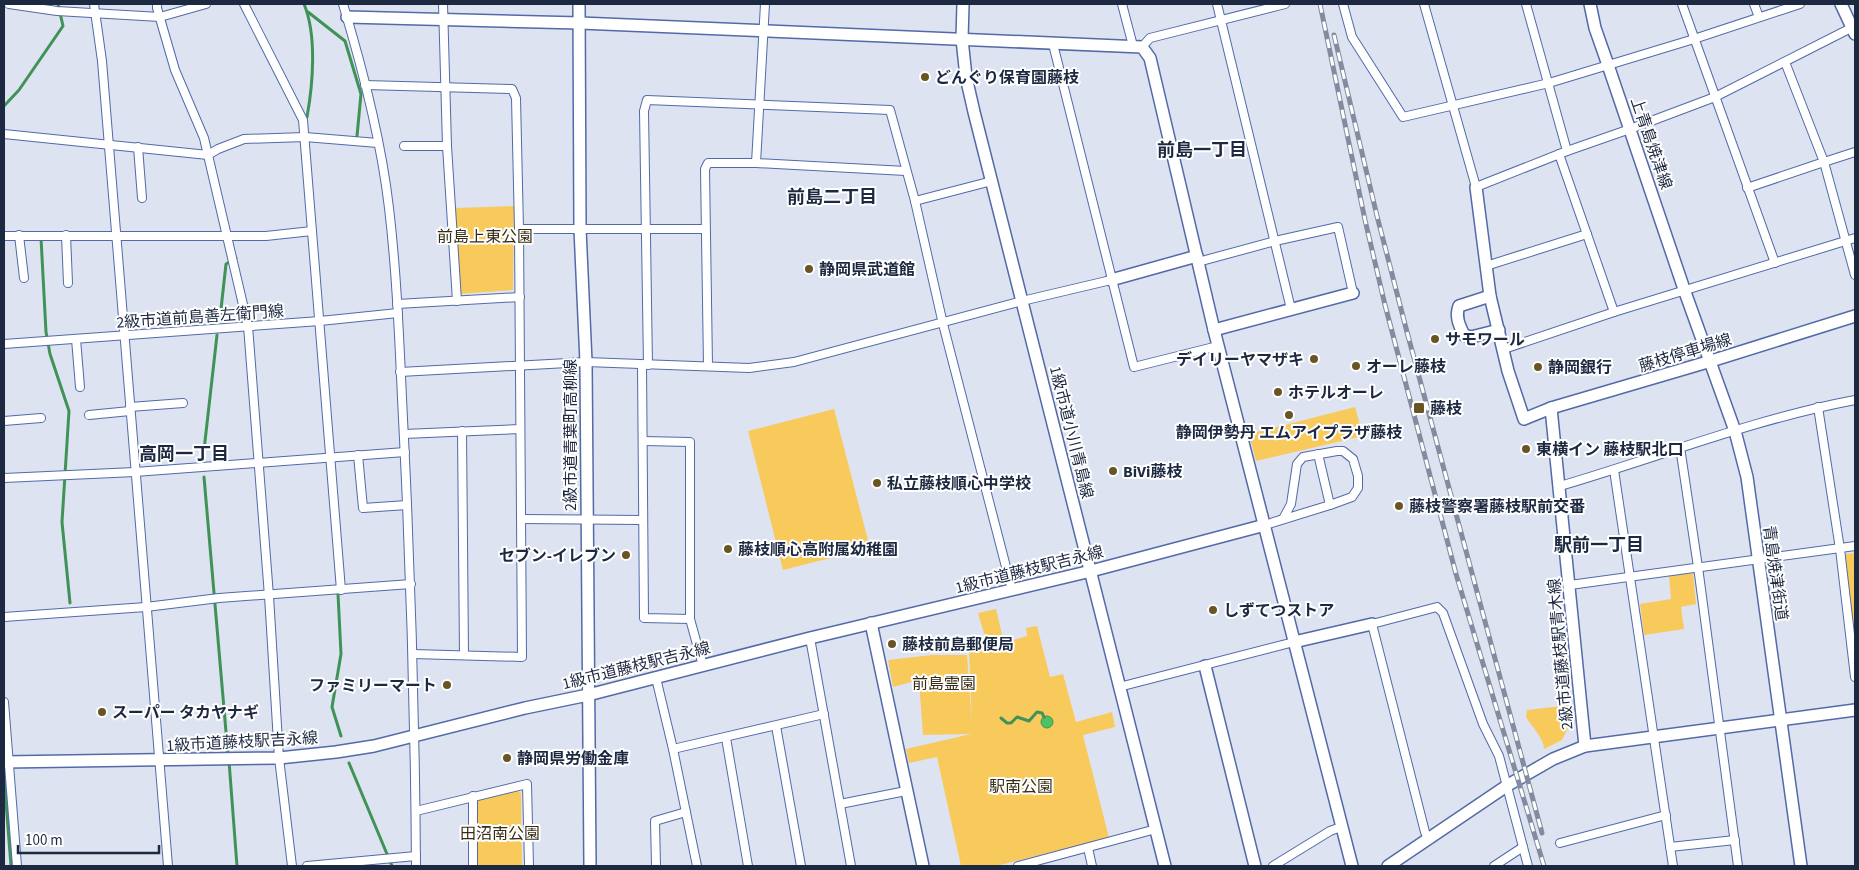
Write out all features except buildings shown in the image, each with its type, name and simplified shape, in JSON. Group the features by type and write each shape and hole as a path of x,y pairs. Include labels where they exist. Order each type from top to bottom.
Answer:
{"street":[{"path":"9,4 57,11 160,17 206,4"},
{"path":"94,4 102,61 168,866"},
{"path":"157,4 175,70 204,138 248,326 269,596 279,758 292,866"},
{"path":"244,4 303,120 341,590"},
{"path":"343,4 378,143 389,207 398,314 411,584 416,866"},
{"path":"443,4 448,146 457,301"},
{"name":"2級市道青葉町高柳線","path":"579,4 580,229 586,362 590,866"},
{"path":"756,163 765,4"},
{"name":"1級市道小川青島線","path":"962,4 962,39 966,77 1165,866"},
{"path":"1122,4 1137,46 1150,58 1214,330 1352,866"},
{"path":"1216,4 1291,308"},
{"path":"347,17 580,23 1137,46 1150,38 1285,4"},
{"path":"1343,4 1352,37 1403,117 1549,82 1694,39 1800,4"},
{"path":"1424,4 1476,188 1490,296 1504,349 1614,312 1685,292 1855,238"},
{"path":"1526,4 1549,82 1563,152 1587,234 1614,312"},
{"name":"上青島焼津線","path":"1590,4 1595,28 1685,292"},
{"path":"1682,4 1775,263"},
{"path":"1754,4 1759,17"},
{"path":"1476,188 1563,152 1630,130 1715,97 1854,29 1841,4"},
{"path":"1053,44 1134,367 1218,346"},
{"path":"1785,62 1824,162 1855,275"},
{"path":"364,85 512,89 516,98 520,297 522,657 413,654"},
{"path":"690,620 644,618 644,111 646,100 890,110 915,201 942,324 1012,590"},
{"path":"4,134 208,155 244,139 304,137 378,143"},
{"path":"404,146 448,146"},
{"path":"138,147 142,198"},
{"path":"1747,188 1855,152"},
{"path":"708,366 705,169 708,163 756,163 906,171"},
{"path":"915,201 992,181"},
{"path":"400,372 586,362 749,368 794,362 942,324 1022,301 1338,226 1353,293 1214,330"},
{"path":"519,229 705,229"},
{"path":"4,236 266,236 312,231"},
{"path":"1486,266 1587,234"},
{"path":"19,235 24,278"},
{"path":"66,235 68,283"},
{"name":"青島焼津街道","path":"1685,292 1735,431 1747,477 1801,866"},
{"path":"1490,296 1459,306 1456,314 1459,327 1464,335 1471,337 1499,330"},
{"path":"397,304 520,297"},
{"name":"2級市道前島善左衛門線","path":"4,344 398,314"},
{"name":"藤枝停車場線","path":"1504,349 1508,371 1524,419 1551,408 1855,316"},
{"path":"76,339 80,387"},
{"path":"1560,486 1680,447 1818,407 1855,400"},
{"path":"89,415 183,403"},
{"path":"1818,407 1852,634 1855,676"},
{"name":"2級市道藤枝駅青木線","path":"1551,408 1585,746 1855,710"},
{"path":"4,421 41,418"},
{"path":"404,434 520,429"},
{"path":"462,431 464,655"},
{"path":"643,441 690,442 690,620 703,666"},
{"path":"1680,447 1738,866"},
{"name":"1級市道藤枝駅吉永線","path":"6,762 279,758 336,752 415,737 871,623 1091,571 1265,525 1283,520 1291,504 1297,464 1303,457 1344,451 1353,459 1358,488 1352,497 1330,506 1265,525"},
{"path":"4,478 135,472 405,452"},
{"path":"1318,454 1330,506"},
{"path":"358,455 363,508 407,505"},
{"path":"1614,470 1673,866"},
{"path":"521,519 644,520"},
{"path":"1570,585 1855,546"},
{"path":"4,617 146,607 219,598 269,596 411,584"},
{"path":"1119,687 1437,607 1443,613 1483,724 1499,756 1528,866"},
{"path":"871,623 922,866"},
{"path":"1372,624 1425,832 1429,840"},
{"path":"810,638 851,866"},
{"path":"1205,666 1254,866"},
{"path":"656,678 697,866"},
{"path":"4,702 6,762 17,866"},
{"path":"673,749 824,714"},
{"path":"776,726 801,866"},
{"path":"726,738 748,866"},
{"path":"1388,866 1508,785 1554,759 1585,746"},
{"path":"416,811 527,784 529,866"},
{"path":"840,804 906,791"},
{"path":"472,796 473,866"},
{"path":"656,866 655,821 686,812"},
{"path":"1560,844 1666,816"},
{"path":"1273,866 1330,831 1341,827"},
{"path":"1018,866 1032,865 1156,828"},
{"path":"1670,847 1735,840"},
{"path":"1494,866 1523,847"},
{"path":"1088,848 1092,866"},
{"path":"308,866 416,856"}],"green space":[{"name":"前島上東公園","path":"514,206 513,290 459,294 455,208"},
{"path":"1355,407 1363,436 1256,461 1249,434"},
{"path":"834,409 870,548 783,570 748,431"},
{"path":"1855,553 1855,629 1854,629 1844,554"},
{"path":"1693,573 1696,604 1681,607 1684,629 1644,635 1640,604 1671,599 1669,576"},
{"name":"駅南公園","path":"996,609 1004,643 1027,636 1026,628 1037,626 1050,677 1063,674 1076,722 1112,712 1115,727 1083,735 1109,838 996,866 961,866 937,757 909,763 906,749 971,734 923,735 919,680 893,687 888,660 932,655 967,655 972,724 969,651 988,647 978,613"},
{"path":"1570,705 1571,722 1562,740 1544,749 1540,737 1526,717 1527,710"},
{"name":"田沼南公園","path":"516,789 521,793 522,866 478,866 478,799"}],"shaded area":[{"path":"1049,716 1052,717 1052,727 1045,728 1042,727 1041,720 1042,717"}],"waterway":[{"path":"4,106 19,90 63,26 58,4"},
{"path":"304,4 311,30 313,60 307,117"},
{"path":"308,12 345,41 361,94 357,136"},
{"path":"41,238 46,332 50,354 69,411 62,522 70,603"},
{"path":"220,318 226,264 236,258"},
{"path":"203,459 217,335"},
{"path":"204,477 228,755"},
{"path":"338,594 341,654 332,707 341,736"},
{"path":"1001,718 1007,723 1011,723 1017,717 1029,721 1037,712 1042,713 1044,717"},
{"path":"229,761 237,866"},
{"path":"349,763 392,866"},
{"path":"4,777 11,866"}],"railway":[{"path":"1320,4 1365,220 1385,305 1456,574 1544,866"},
{"path":"1334,35 1407,332 1542,833"}],"place":[{"name":"どんぐり保育園藤枝","path":"925,77"},
{"name":"静岡県武道館","path":"809,269"},
{"name":"サモワール","path":"1435,339"},
{"name":"デイリーヤマザキ","path":"1314,359"},
{"name":"オーレ藤枝","path":"1356,366"},
{"name":"静岡銀行","path":"1538,367"},
{"name":"ホテルオーレ","path":"1278,392"},
{"name":"藤枝","path":"1419,408"},
{"name":"静岡伊勢丹 エムアイプラザ藤枝","path":"1289,415"},
{"name":"東横イン 藤枝駅北口","path":"1526,449"},
{"name":"BiVi藤枝","path":"1113,471"},
{"name":"私立藤枝順心中学校","path":"877,483"},
{"name":"藤枝警察署藤枝駅前交番","path":"1399,506"},
{"name":"藤枝順心高附属幼稚園","path":"728,549"},
{"name":"セブン-イレブン","path":"626,555"},
{"name":"しずてつストア","path":"1213,610"},
{"name":"藤枝前島郵便局","path":"892,644"},
{"name":"ファミリーマート","path":"447,685"},
{"name":"スーパー タカヤナギ","path":"102,712"},
{"name":"静岡県労働金庫","path":"507,758"}],"district":[{"name":"前島一丁目","path":"1202,150"},
{"name":"前島二丁目","path":"832,197"},
{"name":"高岡一丁目","path":"184,454"},
{"name":"駅前一丁目","path":"1599,545"}],"park label":[{"name":"前島霊園","path":"944,683"}]}
